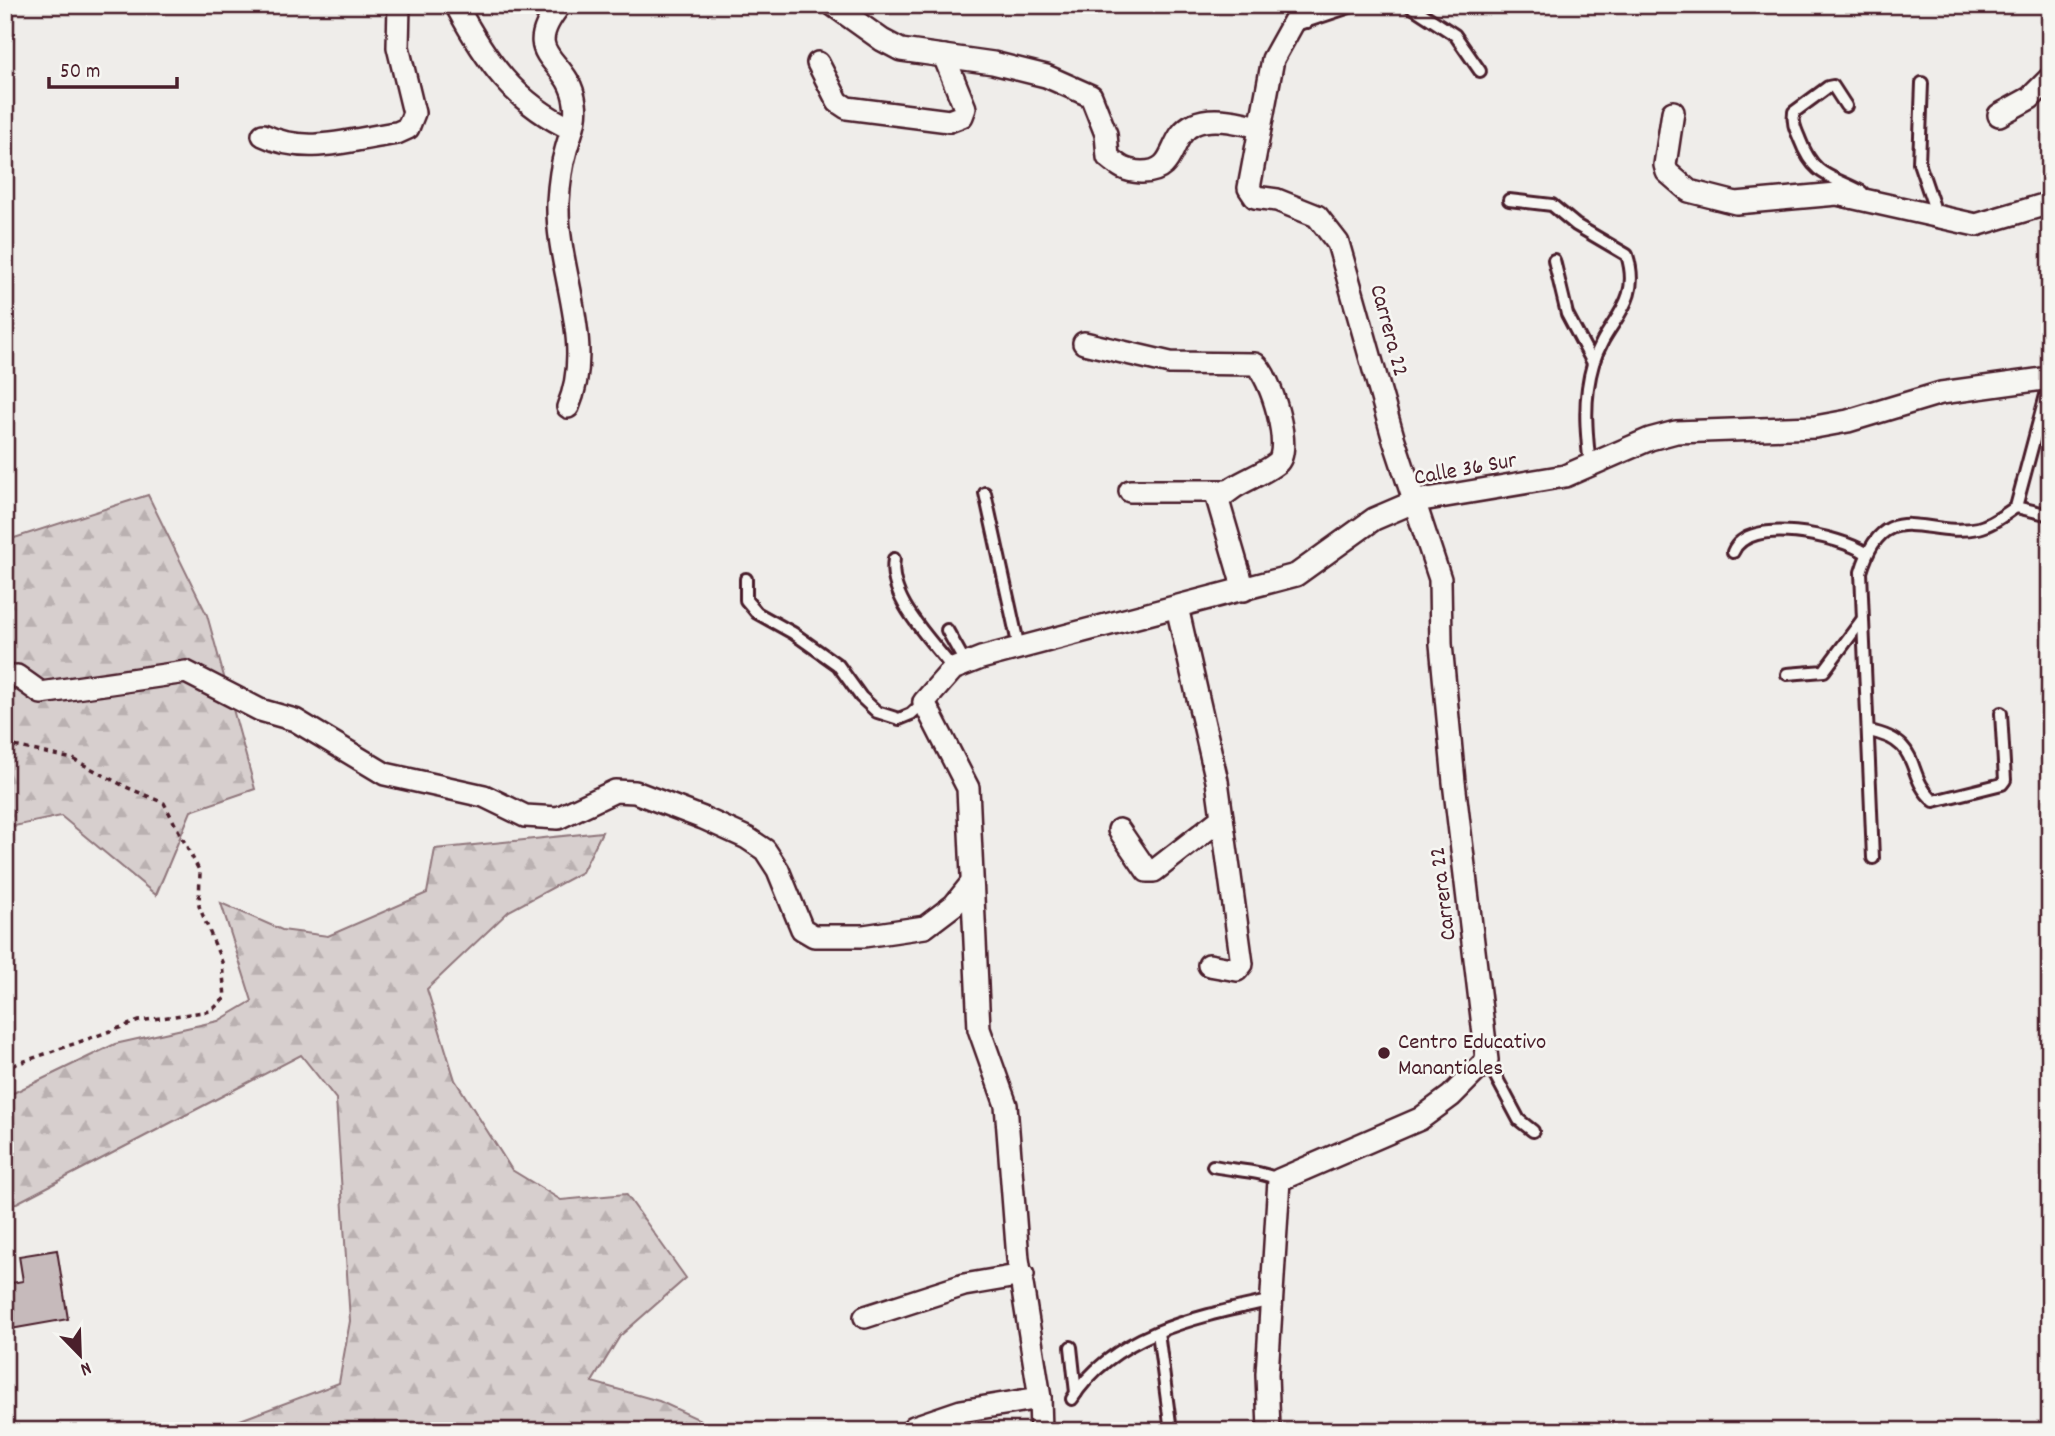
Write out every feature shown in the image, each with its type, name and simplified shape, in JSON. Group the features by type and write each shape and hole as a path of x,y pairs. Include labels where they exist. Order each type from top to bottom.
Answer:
{"street":[{"path":"263,135 282,143 313,146 397,133 408,128 414,113 399,55 399,5"},
{"path":"456,5 492,66 513,91 537,111 572,129"},
{"path":"559,5 544,26 542,39 546,52 573,95 576,113 563,162 558,201 560,243 580,354 577,384 568,407"},
{"path":"834,5 881,40 901,50 993,63 1046,76 1091,96 1106,134 1108,157 1124,171 1155,172 1168,162 1176,143 1194,124 1221,120 1260,127 1273,59 1300,18"},
{"path":"818,63 838,102 847,107 949,121 962,116 965,108 944,56"},
{"path":"2000,115 2030,98 2050,78"},
{"path":"1673,112 1665,165 1667,172 1689,191 1736,203 1838,194 1976,225 2050,202"},
{"name":"Carrera 22","path":"1260,127 1249,188 1255,197 1277,200 1317,216 1338,243 1393,437 1440,579 1441,644 1487,1060"},
{"path":"1084,344 1170,363 1255,364 1262,369 1275,396 1283,454 1278,462 1226,491 1218,501 1244,590"},
{"name":"Calle 36 Sur","path":"960,667 1019,648 1296,575 1374,519 1416,501 1565,476 1650,439 1676,432 1815,427 1848,421 1941,393 2050,379"},
{"path":"1130,491 1226,491"},
{"path":"1177,607 1217,781 1242,964 1237,970 1209,965"},
{"path":"960,667 923,702 968,788 970,886 979,1029 1006,1105 1018,1259 1023,1275 1040,1398 1041,1431"},
{"path":"11,671 41,693 186,672 260,710 295,720 385,774 484,796 524,816 558,818 615,791 635,792 703,818 747,838 765,850 778,870 802,929 814,936 864,936 925,927 954,905 970,886"},
{"path":"1119,830 1147,871 1154,871 1222,818"},
{"path":"1269,1431 1267,1374 1279,1181 1420,1119 1451,1096 1487,1060"},
{"path":"864,1317 964,1285 1023,1275"},
{"path":"914,1427 961,1411 1040,1398"}],"lane":[{"path":"1300,18 1314,5"},
{"path":"1300,18 1356,5"},
{"path":"1409,5 1455,35 1480,71"},
{"path":"1922,83 1919,163 1938,218"},
{"path":"1846,106 1833,86 1794,112 1793,121 1807,159 1814,169 1887,206"},
{"path":"1508,200 1552,205 1576,225 1627,255 1633,275 1626,305 1606,333 1593,363 1585,421 1590,466"},
{"path":"1554,260 1567,314 1593,363"},
{"path":"2016,507 2050,379"},
{"path":"985,493 1019,648"},
{"path":"1873,858 1861,572 1866,553 1878,536 1897,526 1916,523 1956,529 1979,528 2016,507 2050,515"},
{"path":"1733,552 1736,544 1745,539 1786,531 1828,536 1852,544 1866,553"},
{"path":"894,559 894,581 905,604 960,667"},
{"path":"746,579 746,600 757,614 793,633 838,665 861,697 877,712 899,719 911,714 923,702"},
{"path":"1787,674 1824,671 1863,620"},
{"path":"947,630 960,667"},
{"path":"1869,731 1889,735 1902,743 1934,802 2002,784 2005,780 2001,713"},
{"path":"1487,1060 1519,1120 1533,1131"},
{"path":"1213,1166 1240,1172 1264,1172 1279,1181"},
{"path":"1071,1347 1074,1396 1082,1382 1141,1337 1273,1300"},
{"path":"1158,1332 1171,1431"}],"path":[{"path":"5,744 73,759 125,787 164,803 200,872 199,906 222,962 225,998 211,1011 139,1021 5,1068"}],"green space":[{"path":"148,495 207,615 255,789 191,811 156,895 61,816 5,828 5,541"},
{"path":"602,832 582,872 509,911 427,989 455,1080 512,1170 561,1200 626,1194 686,1278 620,1336 592,1382 659,1401 707,1423 706,1431 211,1431 339,1383 350,1321 336,1099 301,1055 5,1209 5,1097 115,1044 218,1021 252,1001 221,903 282,930 328,936 427,893 435,849"}],"building":[{"path":"57,1250 68,1319 5,1330 5,1284 23,1281 19,1256"}],"place":[{"name":"Centro Educativo Manantiales","path":"1384,1053"}]}
